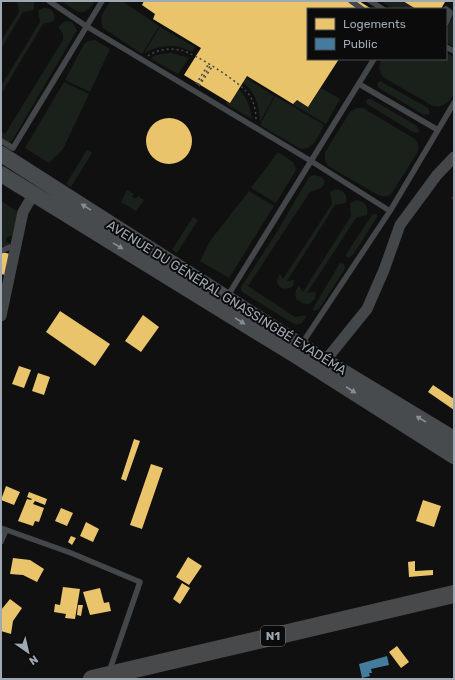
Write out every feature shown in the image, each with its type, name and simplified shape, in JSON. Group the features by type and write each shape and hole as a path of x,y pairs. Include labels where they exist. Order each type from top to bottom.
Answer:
{"highway":[{"name":"N1","path":"101,678 144,670 454,594"}],"main road":[{"name":"AVENUE DU GÉNÉRAL GNASSINGBÉ EYADÉMA","path":"5,156 223,303 298,350 454,456"},
{"name":"AVENUE DU GÉNÉRAL GNASSINGBÉ EYADÉMA","path":"1,174 33,195 223,303"},
{"name":"AVENUE DU GÉNÉRAL GNASSINGBÉ EYADÉMA","path":"298,350 325,361 454,439"}],"street":[{"path":"325,361 367,309 384,270 400,225 437,174 454,157"},
{"path":"1,316 23,212 33,195"}],"lane":[{"path":"49,1 86,26 311,161 390,211"},
{"path":"5,156 102,1"},
{"path":"351,1 361,8"},
{"path":"372,2 381,8"},
{"path":"447,10 450,12 450,14 447,21"},
{"path":"223,303 373,60"},
{"path":"359,84 438,130"},
{"path":"298,350 390,211 454,103"},
{"path":"1,141 5,156"},
{"path":"1,251 10,247 16,249"},
{"path":"1,542 3,529 71,553 140,582 101,678"}],"path":[{"path":"144,61 154,52 164,49 173,49 182,51 213,67 242,87 249,95 254,104 256,118 255,127"},
{"path":"210,66 198,85 210,66"}],"shaded area":[{"path":"17,1 34,1 34,10 23,12 1,49 1,41 19,12"},
{"path":"62,1 95,1 87,10 79,12"},
{"path":"111,1 122,1 159,26 142,54 103,28 101,20"},
{"path":"381,1 404,1 415,8 392,8"},
{"path":"43,8 48,8 54,13 54,21 43,24 1,94 1,86 40,22 38,11"},
{"path":"454,15 454,47 447,43 447,27"},
{"path":"67,21 72,22 77,30 12,141 9,143 1,139 1,131 5,134 63,40 63,34 58,27"},
{"path":"160,27 195,47 192,52 180,47 168,46 156,48 144,53"},
{"path":"95,40 110,49 90,92 65,80 84,44 88,41"},
{"path":"171,53 189,58 178,74 151,59 158,55"},
{"path":"447,54 454,57 454,86 452,98 443,105 431,105 383,77 380,71 382,60 447,60"},
{"path":"242,78 245,80 247,78 274,96 260,122 256,99 246,85 241,81"},
{"path":"380,81 428,108 430,113 424,115 379,88 377,84"},
{"path":"64,82 89,94 63,149 49,163 25,148"},
{"path":"236,87 245,97 252,119 226,104"},
{"path":"321,88 340,99 326,124 292,104 297,100 308,107"},
{"path":"275,96 324,125 318,138 308,148 299,148 260,125"},
{"path":"371,99 417,126 419,131 418,133 413,132 367,104 366,101"},
{"path":"357,108 363,108 415,139 418,144 417,153 392,193 387,196 378,195 328,166 325,161 325,152 350,112"},
{"path":"167,122 172,122 184,128 189,136 189,145 186,152 181,157 168,160 161,159 155,154 151,141 153,134 158,127","holes":["168,128 177,129 183,136 183,145 177,152 167,154 159,149 157,141 160,132"]},
{"path":"171,131 178,134 181,141 178,148 171,151 164,148 161,141 164,134"},
{"path":"87,150 92,153 71,187 66,184"},
{"path":"278,152 293,162 296,170 276,203 251,188"},
{"path":"314,175 321,177 325,181 323,186 310,192 248,286 295,317 307,315 302,323 297,325 244,293 241,290 241,287 275,235 309,177"},
{"path":"336,189 345,194 346,203 335,205 287,281 294,280 293,286 285,289 279,287 277,282 280,274 283,279 332,204 330,192"},
{"path":"127,190 134,194 132,197 136,199 138,196 144,200 136,211 121,202"},
{"path":"249,191 274,206 229,278 200,261 210,241"},
{"path":"356,200 365,204 367,207 367,215 356,218 307,293 316,292 315,299 309,304 302,303 296,299 295,294 297,289 299,286 303,292 351,216 350,203"},
{"path":"1,201 18,212 12,236 7,237 6,242 10,243 9,246 1,246"},
{"path":"374,214 377,214 377,217 353,255 348,258 346,256 347,253"},
{"path":"193,217 198,220 177,253 172,250"},
{"path":"340,263 344,264 345,269 319,309 314,311 313,309 315,305"}],"building: Logements":[{"path":"144,1 359,1 370,8 307,8 307,60 338,60 308,107 297,100 293,104 247,76 230,103 184,75 201,48 153,19 155,14 142,5"},
{"path":"403,1 445,2 442,8 414,8"},
{"path":"164,118 174,118 182,122 188,128 192,136 192,146 188,154 182,160 174,164 164,164 156,160 150,154 146,146 146,136 150,128 156,122"},
{"path":"2,252 10,254 5,275 1,274"},
{"path":"60,311 110,344 95,366 46,332"},
{"path":"143,315 159,327 141,352 125,341"},
{"path":"19,366 31,370 24,388 12,384"},
{"path":"38,373 50,377 44,395 32,391"},
{"path":"433,385 454,399 454,410 428,392"},
{"path":"134,439 140,441 126,481 121,479"},
{"path":"151,464 163,468 142,529 130,525"},
{"path":"6,486 20,492 14,505 1,500"},
{"path":"29,492 47,499 45,505 35,501 33,504 44,508 39,522 35,521 33,526 18,521 27,499 32,499 27,497"},
{"path":"423,500 441,506 434,527 416,521"},
{"path":"61,508 73,513 67,526 55,521"},
{"path":"86,522 99,529 93,542 80,536"},
{"path":"71,536 76,538 72,545 68,542"},
{"path":"188,557 202,566 189,585 176,577"},
{"path":"13,558 30,560 44,569 37,582 23,575 10,574"},
{"path":"415,561 415,571 433,570 433,575 409,577 408,562"},
{"path":"182,583 190,588 180,604 173,599"},
{"path":"63,587 80,589 75,619 65,618 66,614 54,612 55,604 60,605"},
{"path":"100,588 104,603 109,602 111,611 90,615 83,592"},
{"path":"10,599 22,608 13,621 11,634 1,631 1,610"},
{"path":"78,605 83,605 81,616 77,615"},
{"path":"397,646 409,662 401,668 389,652"}],"building: Public":[{"path":"387,656 389,665 371,669 372,673 369,673 370,676 362,678 359,664"}]}
